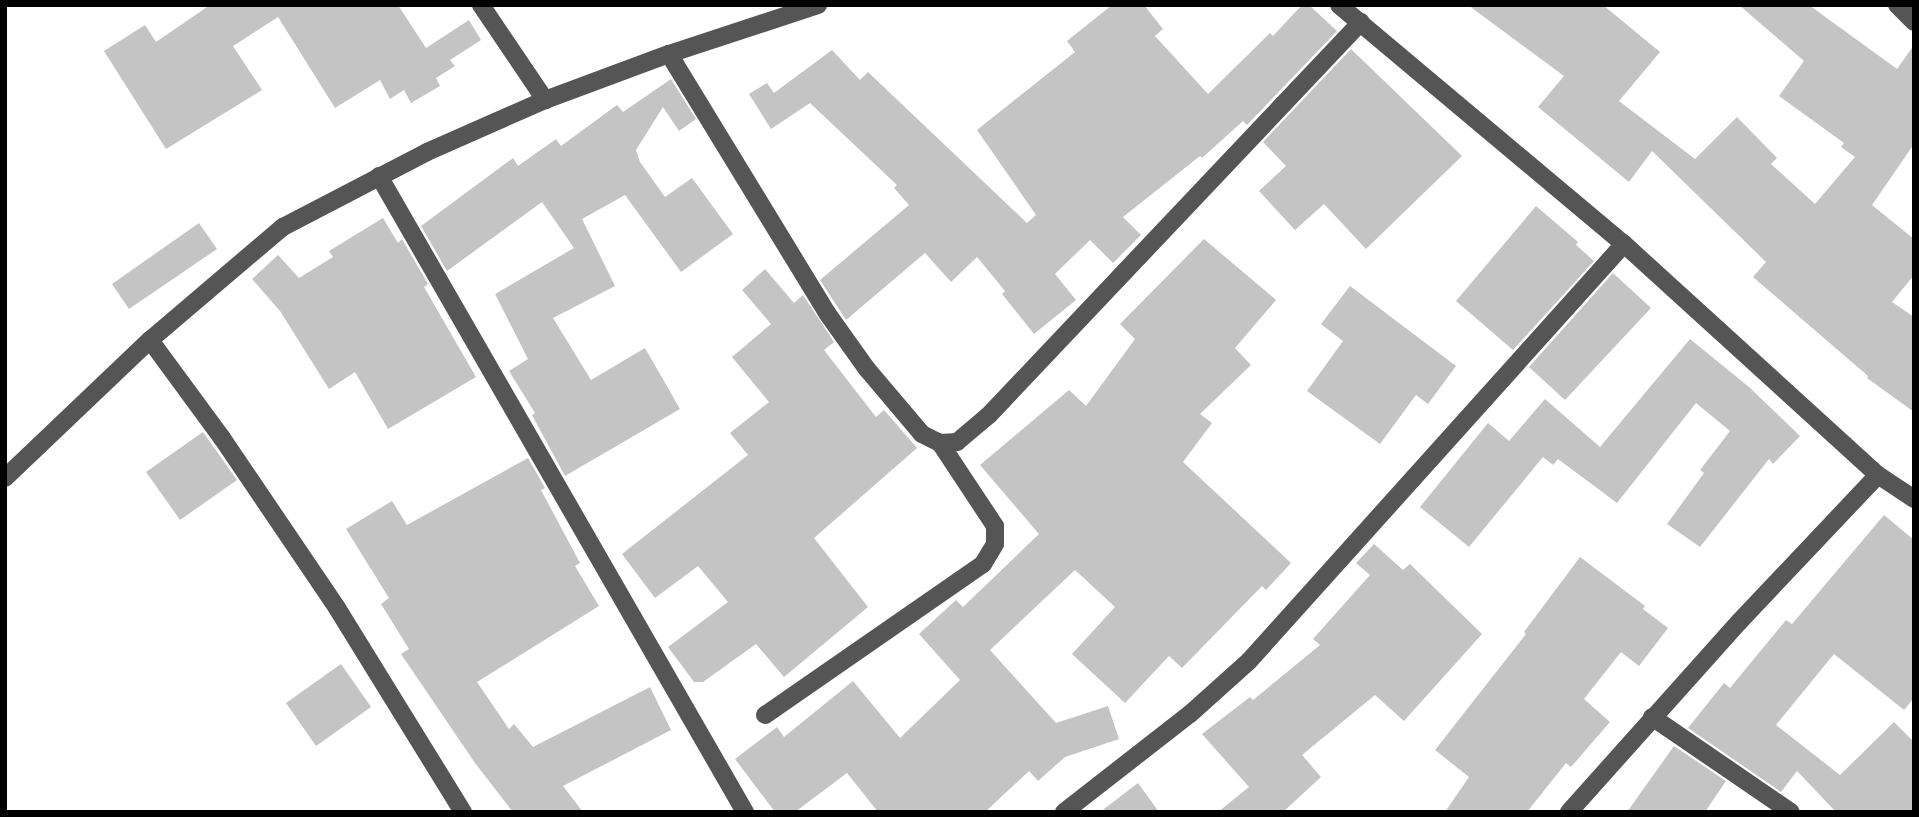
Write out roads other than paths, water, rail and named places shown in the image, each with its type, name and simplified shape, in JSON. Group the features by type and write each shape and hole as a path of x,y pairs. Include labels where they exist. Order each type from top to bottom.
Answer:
{"street":[{"path":"481,5 545,100"},
{"path":"10,473 150,340 283,227 379,176 545,100 669,54 818,5"},
{"path":"1339,5 1624,244 1878,475 1914,499"},
{"path":"1897,5 1914,22"},
{"path":"940,443 957,442 989,415 1361,22"},
{"path":"669,54 827,313 867,369 922,434 940,443 995,526 995,544 984,564 765,715"},
{"path":"379,176 745,812"},
{"path":"1076,808 1190,714 1249,661 1624,244"},
{"path":"150,340 222,438 330,596 463,812"},
{"path":"1569,812 1878,475"},
{"path":"1653,718 1791,812"}]}
